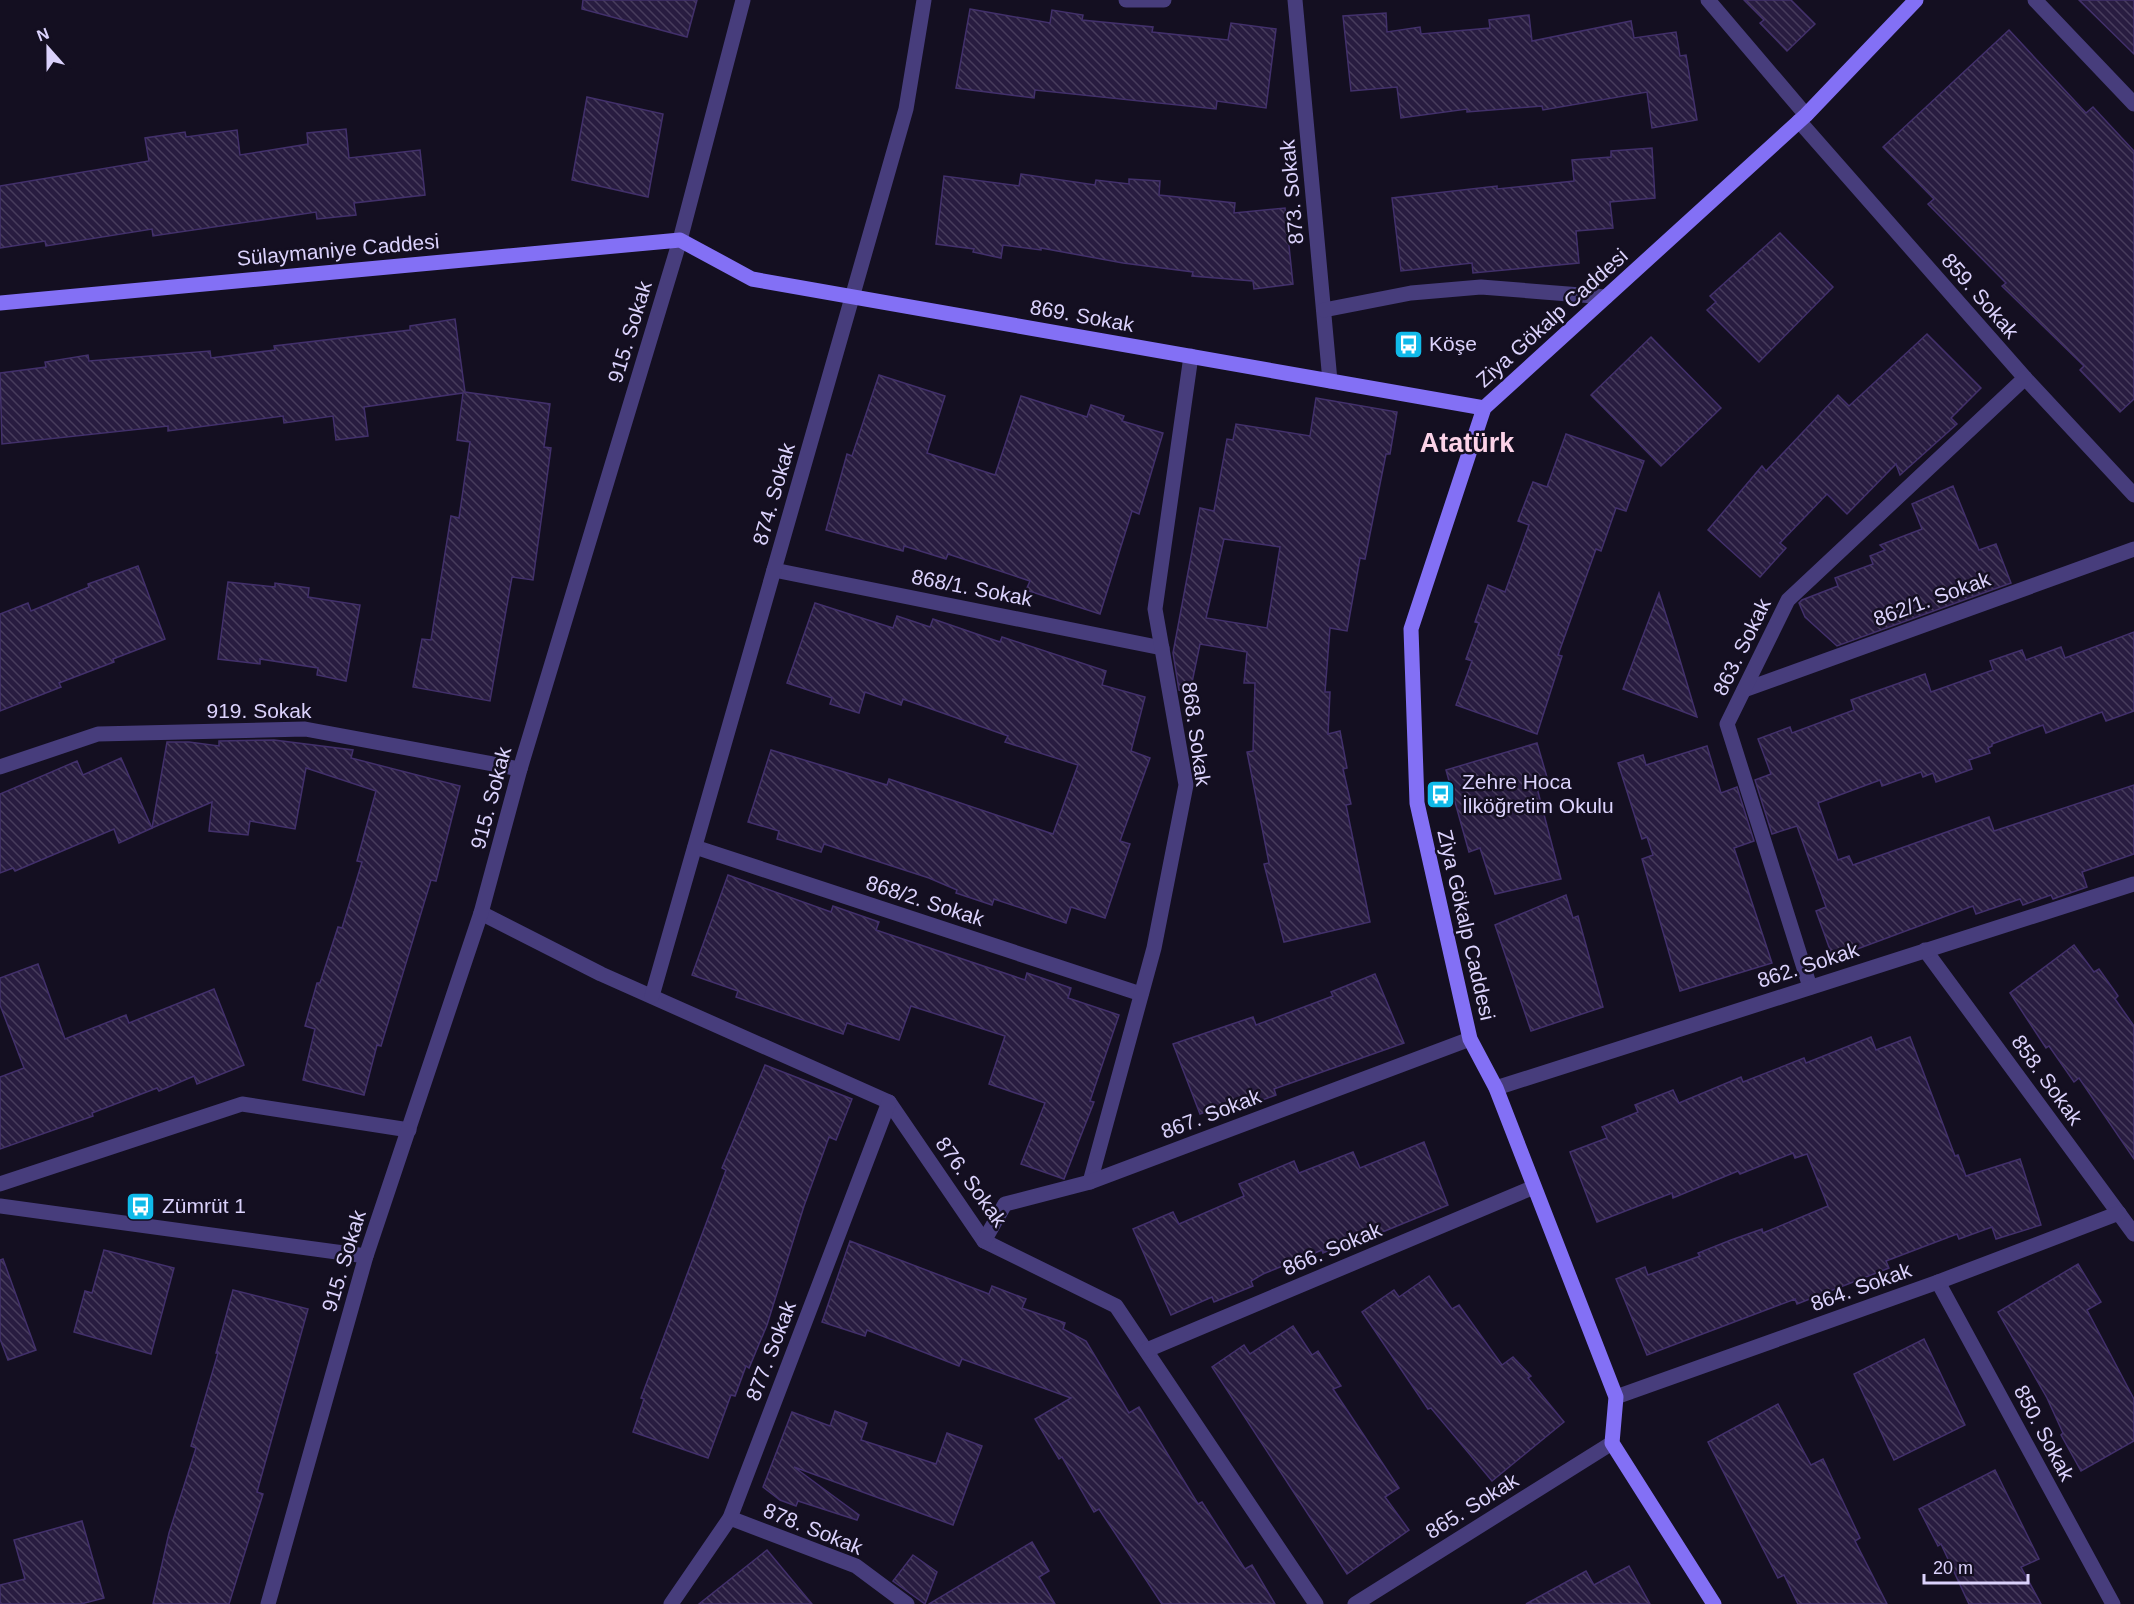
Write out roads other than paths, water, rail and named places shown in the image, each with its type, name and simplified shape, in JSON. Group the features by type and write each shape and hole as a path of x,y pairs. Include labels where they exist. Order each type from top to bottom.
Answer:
{"main road":[{"name":"Ziya Gökalp Caddesi","path":"1612,1443 1616,1397 1496,1088 1470,1039 1417,803 1411,629 1484,408 1803,118 1916,0"},
{"name":"869. Sokak","path":"680,240 752,279 1484,408"},
{"name":"Sülaymaniye Caddesi","path":"0,303 680,240"},
{"path":"1612,1443 1714,1604"}],"street":[{"name":"915. Sokak","path":"268,1604 366,1256 481,914 520,769 680,240 743,0"},
{"name":"874. Sokak","path":"652,996 906,109 924,0"},
{"path":"1126,0 1164,0"},
{"name":"873. Sokak","path":"1295,0 1330,381"},
{"name":"859. Sokak","path":"1708,0 1803,118 2025,378 2134,495"},
{"path":"2035,0 2134,104"},
{"path":"1324,310 1411,293 1481,287 1606,297"},
{"name":"868. Sokak","path":"1090,1182 1154,948 1186,785 1155,609 1191,356"},
{"name":"863. Sokak","path":"1810,987 1727,724 1788,600 2025,378"},
{"name":"862/1. Sokak","path":"1744,690 2134,549"},
{"name":"868/1. Sokak","path":"774,570 1162,648"},
{"name":"919. Sokak","path":"0,767 98,734 305,729 520,769"},
{"name":"868/2. Sokak","path":"695,847 1141,994"},
{"name":"862. Sokak","path":"1496,1088 2134,884"},
{"path":"481,914 652,996 889,1102"},
{"name":"858. Sokak","path":"1926,950 2134,1234"},
{"name":"867. Sokak","path":"984,1241 1005,1204 1090,1182 1470,1039"},
{"name":"876. Sokak","path":"889,1102 984,1241 1116,1306 1316,1604"},
{"name":"877. Sokak","path":"670,1604 730,1518 889,1102"},
{"path":"0,1184 242,1104 409,1130"},
{"name":"866. Sokak","path":"1147,1350 1534,1187"},
{"path":"0,1206 366,1256"},
{"name":"864. Sokak","path":"1616,1397 1938,1282 2119,1213"},
{"name":"850. Sokak","path":"1938,1282 2113,1604"},
{"name":"865. Sokak","path":"1355,1604 1612,1443"},
{"name":"878. Sokak","path":"730,1518 856,1566 907,1604"}],"place":[{"name":"Köşe","path":"1408,344"},
{"name":"Zehre Hoca İlköğretim Okulu","path":"1441,794"},
{"name":"Zümrüt 1","path":"141,1206"}],"district":[{"name":"Atatürk","path":"1467,443"}]}
